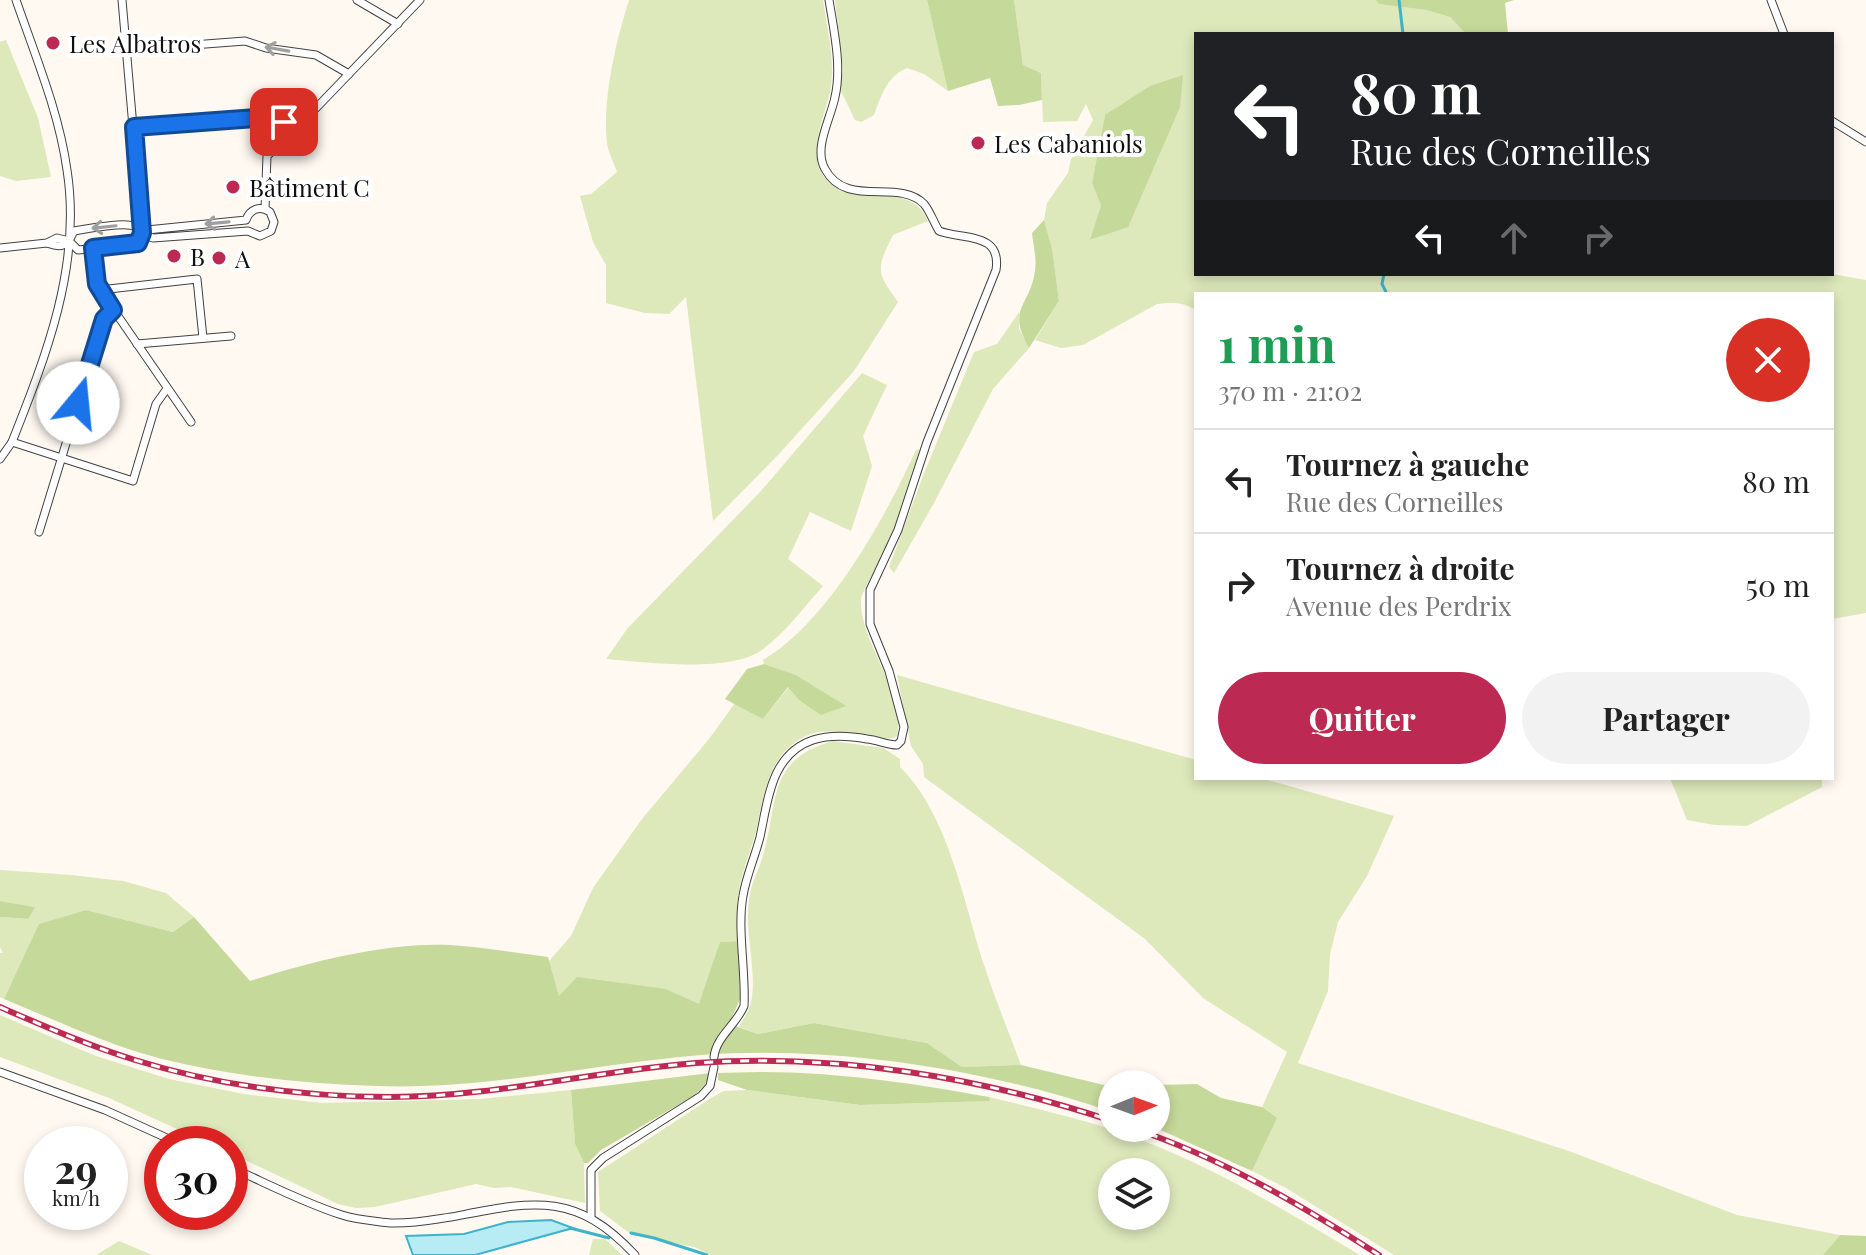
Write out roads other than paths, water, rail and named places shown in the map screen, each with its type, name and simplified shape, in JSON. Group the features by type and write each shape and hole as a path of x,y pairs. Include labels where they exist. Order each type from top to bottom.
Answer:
{"street":[{"path":"0,459 12,442 55,326 69,241 70,192 64,155 40,69 16,0"},
{"path":"69,241 78,250 138,243 142,233 122,0"},
{"path":"357,0 398,24"},
{"path":"0,248 47,243 65,246 74,231 129,225 153,238 248,231 260,236 268,234 273,227 273,217 265,209 267,156 420,0"},
{"path":"714,1057 715,1046 738,1019 744,1006 742,898 770,787 780,767 793,751 810,741 829,736 866,738 891,745 901,741 904,727 893,683 870,624 870,590 898,530 927,442 996,270 998,257 994,248 980,239 939,231 924,204 907,195 852,190 839,184 825,170 821,146 836,95 838,60 829,0"},
{"path":"1771,0 1783,32"},
{"path":"127,50 245,41 266,48 316,55 349,74"},
{"path":"134,127 271,117 295,130"},
{"path":"1834,122 1866,142"},
{"path":"142,233 152,229 246,220 252,210 265,209"},
{"path":"93,248 100,290 166,390 191,422"},
{"path":"100,290 197,279 203,338"},
{"path":"39,532 104,319 113,310"},
{"path":"137,344 231,336"},
{"path":"12,442 133,481 156,404 166,390"},
{"path":"591,1218 591,1170 603,1158 701,1096 710,1086 714,1067"},
{"path":"0,1072 105,1110 144,1128"},
{"path":"248,1175 343,1216 377,1221 422,1222 522,1204 546,1204 591,1218 612,1232 635,1255"}],"water":[{"path":"551,1220 573,1228 475,1255 413,1255 406,1236 464,1234 508,1222"}],"waterway":[{"path":"1399,0 1403,32"},
{"path":"1384,276 1382,284 1386,292"},
{"path":"570,1228 609,1238"},
{"path":"631,1233 707,1255"}],"railway":[{"path":"0,1007 84,1042 166,1069 229,1083 294,1092 429,1096 696,1063 802,1062 854,1065 959,1081 1098,1117"},
{"path":"1170,1142 1259,1184 1379,1255"}],"place":[{"name":"Les Albatros","path":"53,43"},
{"name":"Les Cabaniols","path":"978,143"},
{"name":"Bâtiment C","path":"233,187"},
{"name":"B","path":"174,256"},
{"name":"A","path":"219,258"}]}
